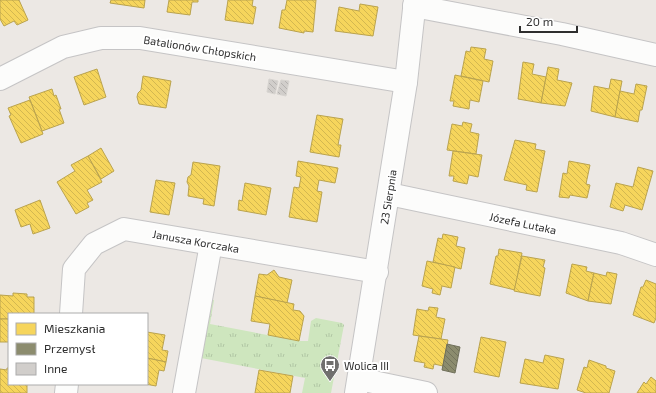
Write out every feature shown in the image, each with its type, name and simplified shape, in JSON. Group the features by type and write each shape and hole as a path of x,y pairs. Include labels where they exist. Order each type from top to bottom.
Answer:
{"street":[{"path":"415,3 656,55"},
{"name":"23 Sierpnia","path":"357,386 377,272 406,82 415,3"},
{"name":"Batalionów Chłopskich","path":"0,78 63,47 101,38 140,38 406,82"},
{"name":"Józefa Lutaka","path":"389,194 621,243 656,255"},
{"name":"Janusza Korczaka","path":"71,313 74,269 94,244 124,229 377,272"},
{"path":"184,393 212,244"},
{"path":"357,386 426,393"}],"green space":[{"path":"211,300 214,300 210,324 299,341 308,341 311,321 316,318 342,323 344,325 331,393 302,393 305,378 201,358"}],"building: Mieszkania":[{"path":"0,0 19,0 28,20 17,25 14,21 4,26 0,19"},
{"path":"111,0 145,0 144,8 110,3"},
{"path":"169,0 198,0 198,2 192,2 190,15 167,12"},
{"path":"228,0 253,0 252,6 256,7 253,24 225,20"},
{"path":"287,0 316,0 313,32 304,31 304,33 279,28 282,10 285,10"},
{"path":"360,4 378,7 373,36 335,31 339,7 359,11"},
{"path":"471,47 486,49 484,59 493,61 489,82 461,76 466,51 470,52"},
{"path":"523,62 534,64 532,74 546,77 541,103 518,99"},
{"path":"548,67 559,69 557,80 572,83 565,106 541,103"},
{"path":"97,69 106,97 84,105 74,77"},
{"path":"455,75 483,81 479,102 470,100 469,109 453,106 454,101 450,101"},
{"path":"143,76 171,81 166,108 139,104 137,97 141,90"},
{"path":"611,79 622,81 615,117 591,111 594,86 609,89"},
{"path":"636,84 647,86 638,122 615,117 620,91 634,94"},
{"path":"52,89 61,109 59,109 64,123 42,131 29,97"},
{"path":"30,100 43,134 21,143 9,116 11,115 8,108"},
{"path":"317,115 343,119 338,145 341,145 339,157 310,152"},
{"path":"463,122 472,124 470,132 479,134 476,154 447,150 452,124 462,126"},
{"path":"515,140 536,144 535,149 545,151 537,192 526,190 527,185 504,180"},
{"path":"101,148 114,171 101,179 88,156"},
{"path":"453,151 482,155 478,177 469,175 467,184 453,181 454,176 449,176"},
{"path":"88,156 102,182 87,190 93,200 87,203 89,207 76,214 57,182 75,171 71,165"},
{"path":"298,161 338,168 335,183 319,180 317,191 322,192 317,222 289,217 294,187 299,188 301,177 296,176"},
{"path":"569,161 590,165 586,184 590,185 587,198 570,195 569,198 559,197 563,173 567,174"},
{"path":"193,162 220,166 214,206 203,204 204,199 188,196 189,186 187,182 188,177 191,175"},
{"path":"638,167 653,171 642,210 625,205 623,211 610,207 616,183 633,187"},
{"path":"156,180 175,183 169,215 150,212"},
{"path":"245,183 271,188 266,215 238,210 239,200 242,201"},
{"path":"40,200 50,228 33,234 30,224 21,227 15,210"},
{"path":"443,234 458,237 456,246 465,248 461,269 433,262 438,238 442,239"},
{"path":"499,249 522,253 515,290 490,284"},
{"path":"522,256 545,260 540,296 514,291"},
{"path":"427,261 455,267 451,288 442,286 440,295 432,293 433,289 422,286"},
{"path":"572,264 587,267 586,271 594,273 588,301 566,293"},
{"path":"274,270 279,277 292,280 287,303 255,296 259,274 267,275"},
{"path":"607,272 617,274 611,304 588,301 594,273 606,276"},
{"path":"646,280 656,284 656,318 654,323 633,315 641,287 643,287"},
{"path":"13,293 27,294 27,297 34,297 34,313 8,313 8,319 0,319 0,295 13,296"},
{"path":"255,296 294,304 293,310 300,311 304,316 299,341 268,335 270,324 251,321"},
{"path":"429,307 438,308 436,317 445,319 441,339 413,335 417,309 428,311"},
{"path":"0,319 8,319 8,342 0,342"},
{"path":"148,332 165,335 162,350 168,351 166,362 148,358"},
{"path":"419,336 448,340 443,366 434,364 433,369 424,367 425,363 414,361"},
{"path":"481,337 506,342 499,377 474,372"},
{"path":"545,355 564,359 558,389 520,383 525,359 543,363"},
{"path":"148,358 166,362 164,371 159,370 156,386 148,385"},
{"path":"589,360 615,371 609,393 586,393 577,390 584,367 587,368"},
{"path":"8,368 8,385 27,385 27,393 0,393 0,369 7,370"},
{"path":"259,370 293,376 290,393 255,393"},
{"path":"651,377 656,381 656,393 637,393 644,382 646,384"}],"building: Przemysł":[{"path":"447,344 460,347 455,373 442,370"}],"building: Inne":[{"path":"269,79 278,81 275,94 267,92"},
{"path":"281,80 289,81 286,96 277,94"}],"place":[{"name":"Wolica III","path":"330,382"}]}
